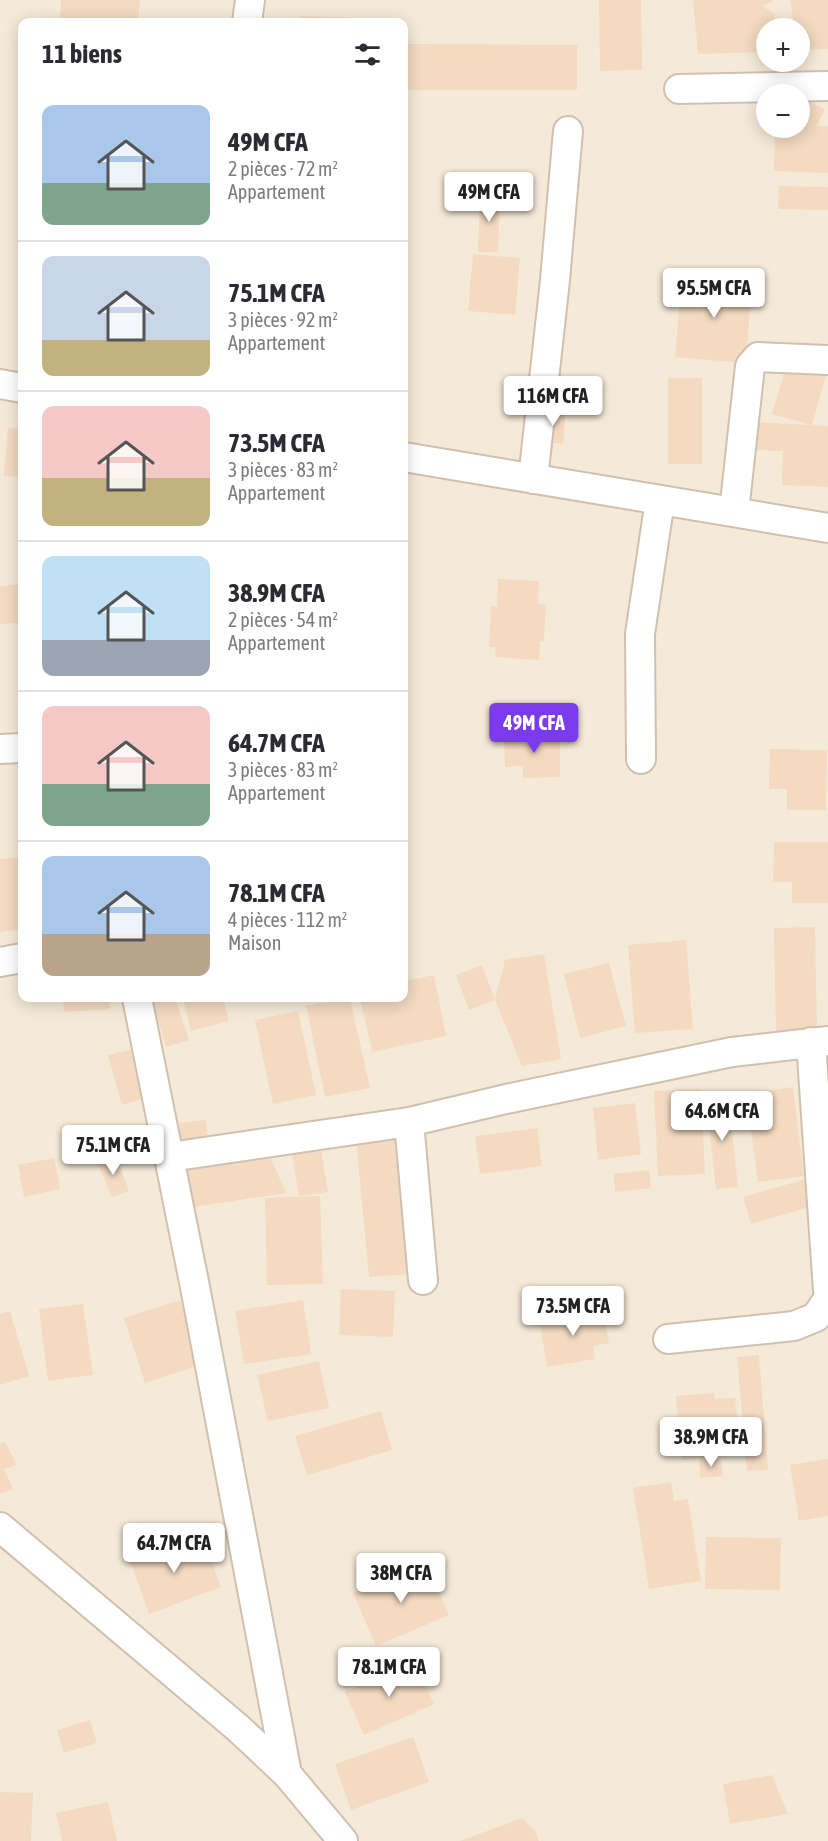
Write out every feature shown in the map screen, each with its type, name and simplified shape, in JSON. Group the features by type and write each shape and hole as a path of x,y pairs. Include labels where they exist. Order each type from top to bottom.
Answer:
{"street":[{"path":"248,18 250,0"},
{"path":"679,89 828,86"},
{"path":"533,479 555,280 568,131"},
{"path":"734,512 750,366 759,357 828,360"},
{"path":"0,384 18,387"},
{"path":"408,458 828,528"},
{"path":"641,759 640,634 660,500"},
{"path":"0,749 18,748"},
{"path":"0,962 18,959"},
{"path":"139,1002 287,1774"},
{"path":"170,1157 409,1122 506,1099 732,1052 819,1041 828,1291"},
{"path":"409,1122 423,1280"},
{"path":"668,1339 794,1326 816,1317 828,1299"},
{"path":"0,1527 238,1728 287,1774 342,1841"}],"shaded area":[{"path":"0,0 828,0 828,1841 0,1841"}],"building":[{"path":"61,0 140,0 138,18 60,18"},
{"path":"599,0 641,0 642,70 600,71"},
{"path":"693,0 772,0 762,6 775,14 775,18 756,18 756,52 698,54"},
{"path":"790,0 828,0 828,49 810,50 810,18 793,18"},
{"path":"300,16 361,18 300,18"},
{"path":"408,44 577,45 577,90 408,90"},
{"path":"810,102 825,110 816,126 828,126 828,173 774,171 775,138 810,138"},
{"path":"779,186 828,187 828,210 778,209"},
{"path":"480,194 500,195 498,252 478,252"},
{"path":"473,254 520,258 515,315 468,311"},
{"path":"682,274 752,280 746,363 675,357"},
{"path":"788,360 827,371 812,425 828,426 828,487 782,485 783,451 754,450 755,422 811,425 772,414"},
{"path":"668,378 702,378 702,464 668,464"},
{"path":"543,410 566,412 563,444 539,441"},
{"path":"8,428 18,429 18,477 4,476"},
{"path":"498,579 539,581 538,604 546,605 544,641 540,641 539,660 495,657 496,647 489,647 491,606 497,607"},
{"path":"18,584 18,623 0,624 0,586"},
{"path":"504,734 560,734 560,777 523,778 523,766 505,767"},
{"path":"770,749 827,750 826,810 787,810 787,789 769,789"},
{"path":"774,842 828,842 828,903 792,903 792,882 773,882"},
{"path":"18,857 18,930 0,932 0,859"},
{"path":"815,927 817,1031 776,1032 774,928"},
{"path":"686,940 693,1029 635,1033 628,945"},
{"path":"544,954 561,1059 522,1066 495,1000 505,960"},
{"path":"609,963 626,1026 580,1038 564,974"},
{"path":"482,965 495,1000 469,1010 456,975"},
{"path":"434,975 446,1036 372,1052 361,1002 408,1002 408,980"},
{"path":"63,1002 109,1002 110,1009 64,1012"},
{"path":"152,1002 176,1002 189,1040 166,1047"},
{"path":"184,1002 224,1002 229,1021 191,1031"},
{"path":"326,1002 351,1002 370,1088 325,1097 306,1006"},
{"path":"298,1011 316,1095 273,1104 255,1020"},
{"path":"141,1047 154,1096 122,1105 108,1055"},
{"path":"793,1087 804,1176 758,1182 746,1094"},
{"path":"701,1089 705,1174 658,1176 654,1091"},
{"path":"728,1095 738,1187 716,1189 706,1098"},
{"path":"635,1103 641,1154 598,1160 593,1108"},
{"path":"206,1120 208,1140 180,1143 179,1123"},
{"path":"537,1128 542,1166 480,1174 475,1136"},
{"path":"397,1134 410,1274 369,1277 356,1138"},
{"path":"321,1151 328,1192 299,1196 292,1155"},
{"path":"116,1156 129,1191 112,1197 97,1162"},
{"path":"270,1156 286,1193 188,1208 183,1169"},
{"path":"54,1158 60,1189 24,1197 18,1165"},
{"path":"649,1170 651,1188 615,1192 614,1174"},
{"path":"813,1177 821,1204 751,1224 743,1197"},
{"path":"320,1196 323,1284 267,1285 265,1198"},
{"path":"341,1289 395,1291 393,1337 339,1335"},
{"path":"180,1300 200,1365 145,1383 124,1318"},
{"path":"303,1300 311,1354 244,1364 235,1311"},
{"path":"83,1304 93,1375 48,1381 39,1309"},
{"path":"603,1308 609,1343 593,1346 595,1359 547,1367 539,1319"},
{"path":"10,1311 29,1376 0,1385 0,1314"},
{"path":"759,1355 768,1470 747,1471 737,1357"},
{"path":"319,1361 329,1408 268,1421 257,1375"},
{"path":"714,1393 715,1399 735,1398 741,1454 682,1460 676,1396"},
{"path":"381,1411 392,1450 307,1475 295,1436"},
{"path":"5,1442 17,1465 4,1469 13,1489 0,1494 0,1444"},
{"path":"721,1459 723,1476 700,1478 699,1460"},
{"path":"828,1459 828,1516 799,1521 790,1465"},
{"path":"671,1482 674,1501 688,1499 701,1581 649,1589 633,1488"},
{"path":"706,1537 781,1538 780,1590 705,1589"},
{"path":"203,1539 221,1587 149,1614 129,1558 176,1541 178,1548"},
{"path":"426,1562 449,1615 376,1646 353,1593"},
{"path":"415,1661 434,1704 364,1735 345,1692"},
{"path":"90,1720 97,1743 64,1753 57,1730"},
{"path":"413,1737 429,1782 351,1810 335,1764"},
{"path":"772,1775 788,1814 730,1824 723,1784"},
{"path":"0,1792 33,1793 31,1841 0,1841"},
{"path":"108,1802 117,1841 62,1841 56,1813"},
{"path":"522,1818 535,1831 539,1841 460,1841"}]}
